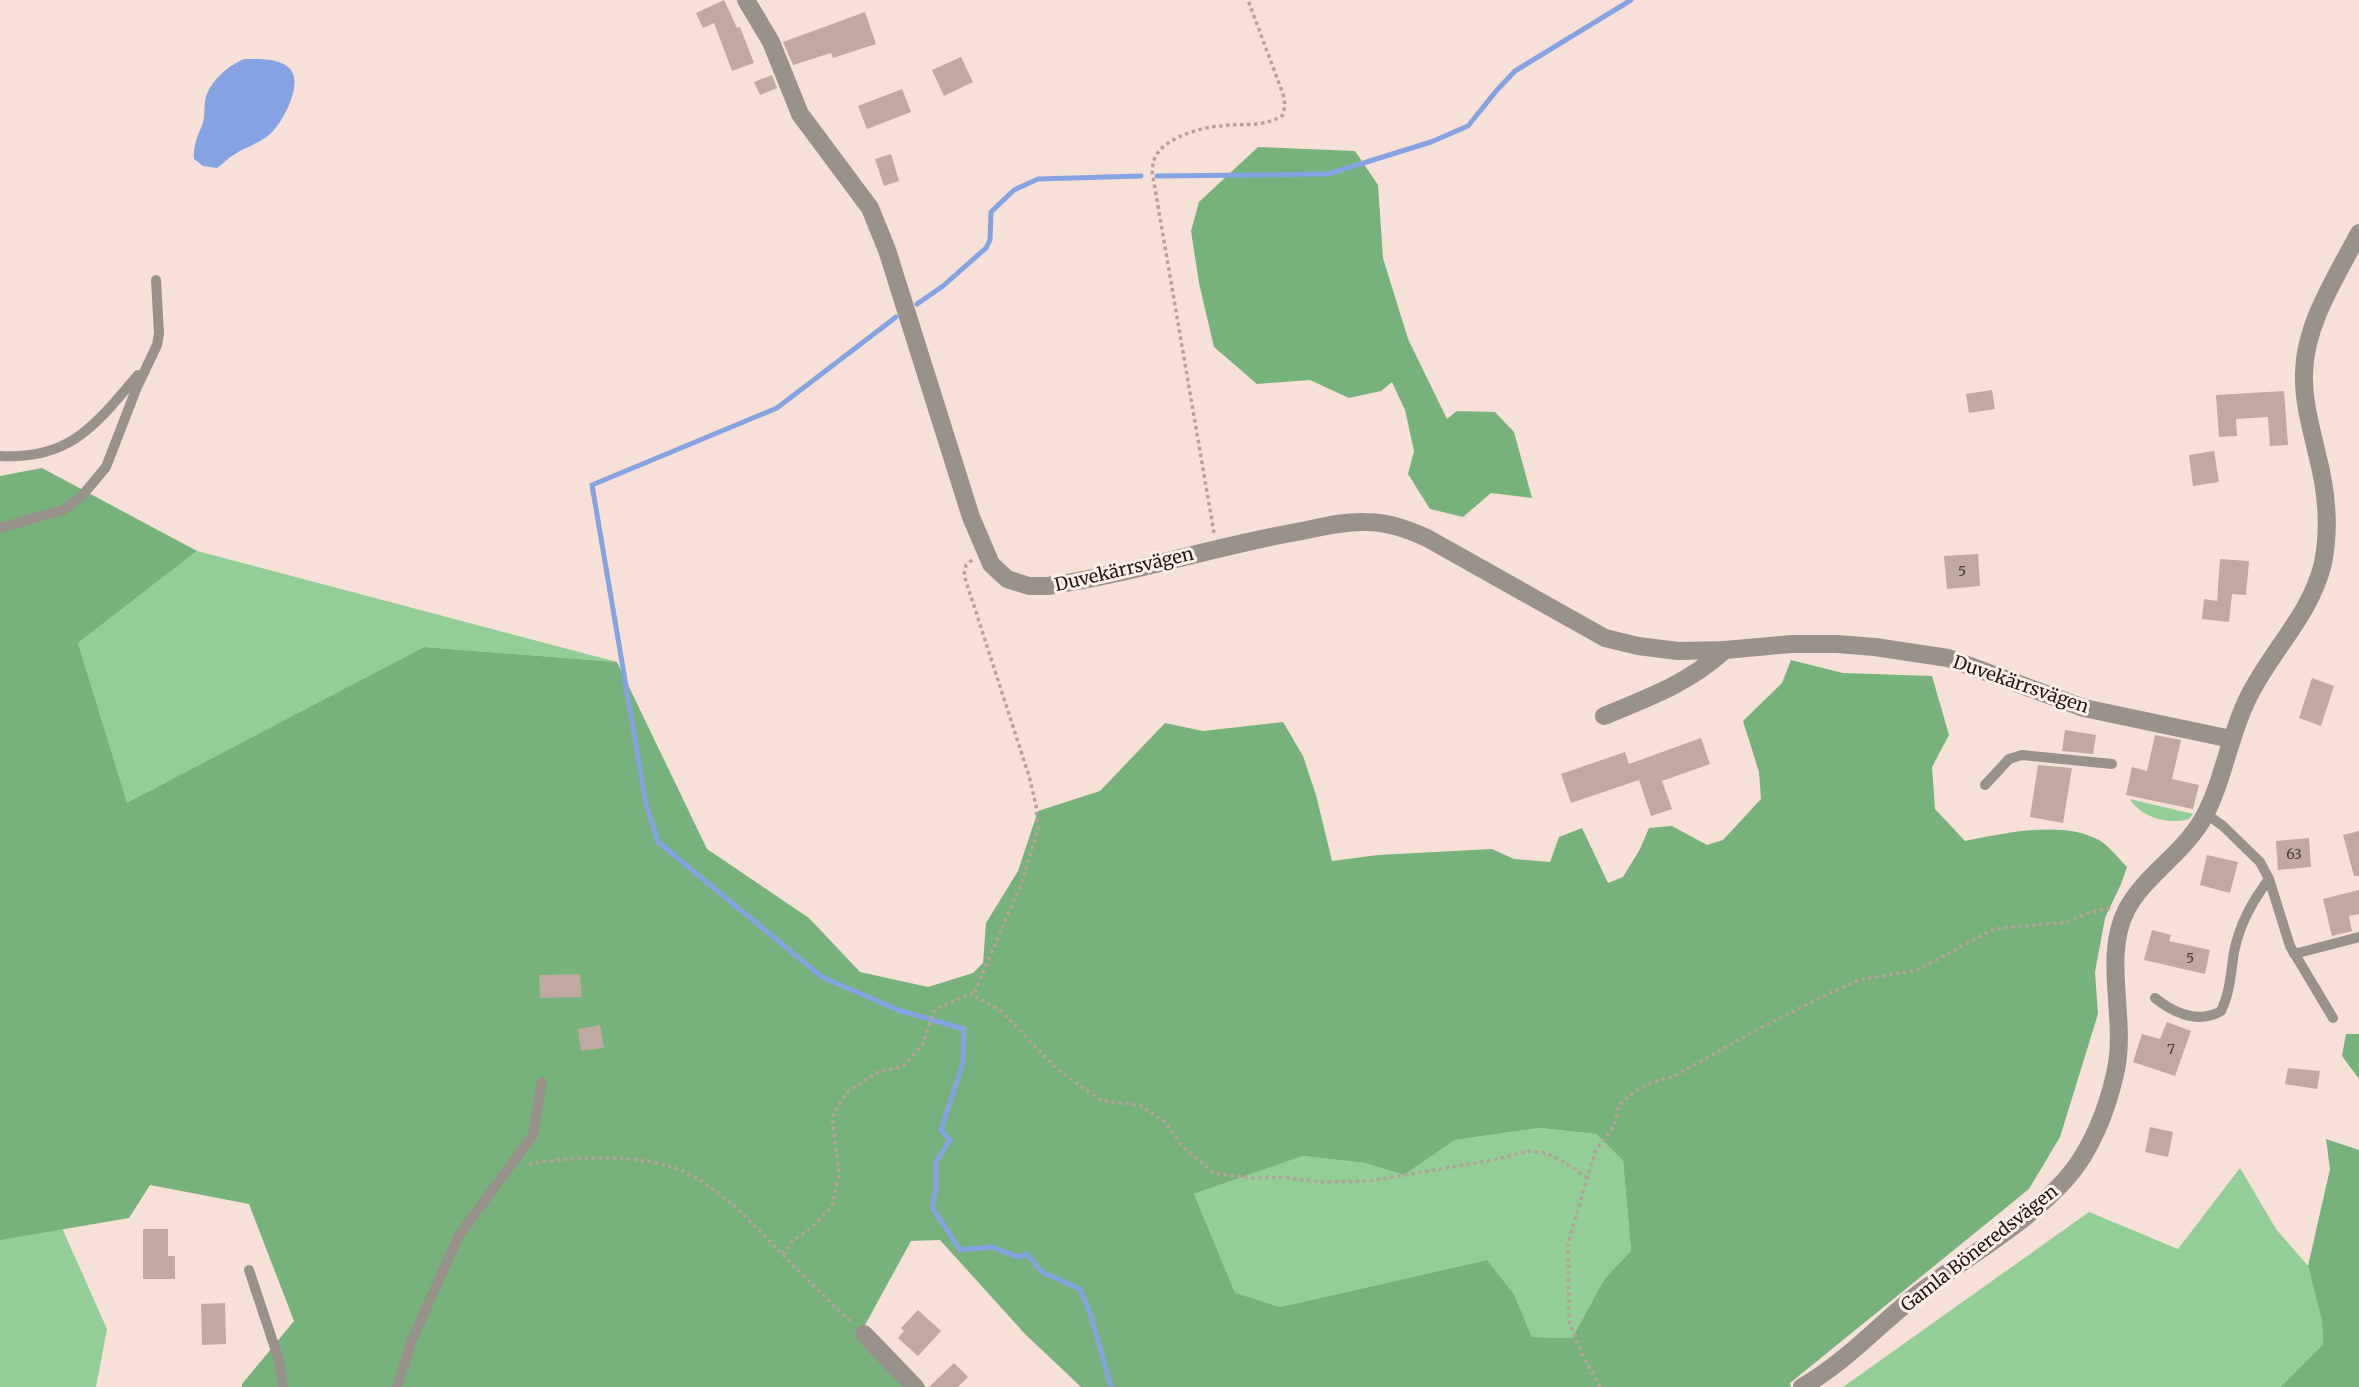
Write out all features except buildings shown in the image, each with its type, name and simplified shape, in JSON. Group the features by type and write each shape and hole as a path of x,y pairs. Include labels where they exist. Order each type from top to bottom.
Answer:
{"street":[{"name":"Duvekärrsvägen","path":"746,0 771,42 800,114 870,208 887,250 971,517 991,564 1007,579 1029,586 1048,586 1217,547 1339,524 1364,522 1393,525 1427,538 1605,638 1678,651 1791,644 1875,647 1948,659 2084,708 2231,739"},
{"name":"Gamla Böneredsvägen","path":"1802,1387 1838,1363 1945,1272 2033,1210 2071,1172 2099,1122 2117,1066 2117,942 2126,911 2142,887 2183,846 2206,813 2231,739 2259,677 2308,602 2322,564 2326,529 2324,491 2307,409 2305,364 2307,347 2319,314 2359,233"},
{"path":"1604,716 1667,690 1702,671 1725,650"},
{"path":"864,1334 915,1387"}],"lane":[{"path":"0,528 63,510 81,497 106,467 136,387 157,345 159,334 156,280"},
{"path":"0,456 36,454 60,448 79,437 101,418 148,364"},
{"path":"1985,785 2009,759 2022,755 2112,764"},
{"path":"2206,813 2260,862 2269,879 2290,946 2333,1018"},
{"path":"2155,998 2172,1012 2191,1016 2205,1017 2221,1011 2226,1001 2244,917 2269,879"},
{"path":"2294,954 2359,937"},
{"path":"397,1387 412,1340 459,1235 533,1135 542,1082"},
{"path":"249,1270 279,1360 283,1387"}],"path":[{"path":"1217,547 1202,476 1153,170 1154,160 1160,150 1171,142 1218,126 1272,122 1283,114 1283,94 1248,0"},
{"path":"988,556 966,565 964,575 1028,776 1036,805 1038,829 1022,882 975,992 976,998 1001,1010 1058,1070 1102,1101 1140,1105 1165,1122 1183,1147 1213,1173 1319,1182 1369,1181 1499,1160 1529,1151 1546,1153 1587,1178"},
{"path":"1600,1387 1581,1352 1569,1321 1568,1243 1595,1152 1614,1126 1619,1105 1634,1092 1653,1082 1673,1077 1832,992 1860,980 1917,970 1994,929 2068,922 2108,907 2126,911"},
{"path":"783,1255 792,1241 811,1228 832,1207 839,1173 832,1116 846,1093 875,1073 903,1066 923,1044 935,1009 975,992"},
{"path":"510,1167 552,1160 604,1158 663,1164 687,1172 732,1203 864,1334"}],"green space":[{"path":"1258,147 1355,151 1378,185 1383,258 1408,339 1447,419 1457,411 1495,412 1514,432 1532,498 1491,493 1463,517 1430,509 1408,474 1414,451 1405,410 1392,382 1381,391 1349,398 1310,380 1257,384 1214,347 1199,283 1191,231 1199,202"},
{"path":"42,468 197,551 78,643 127,803 424,647 617,662 707,849 809,918 860,972 928,987 973,973 983,963 986,923 1018,871 1038,811 1100,791 1165,723 1203,731 1283,722 1303,756 1316,795 1332,861 1378,855 1492,849 1514,859 1550,862 1559,837 1582,828 1608,883 1623,877 1649,828 1672,826 1707,845 1723,840 1761,799 1759,772 1743,721 1782,683 1791,660 1843,673 1932,676 1949,735 1932,767 1935,809 1965,841 2033,830 2068,831 2099,840 2127,867 2105,918 2095,972 2098,1014 2060,1137 2029,1189 1790,1383 1791,1387 1081,1387 1025,1334 940,1240 911,1241 865,1325 926,1387 242,1387 294,1321 249,1204 150,1185 129,1218 0,1240 0,476","holes":["1539,1128 1596,1134 1623,1161 1631,1251 1605,1278 1572,1338 1532,1337 1514,1294 1487,1260 1280,1307 1235,1293 1194,1194 1303,1156 1365,1163 1404,1175 1455,1140"]},
{"path":"197,551 617,662 424,647 127,804 78,643"},
{"path":"2130,799 2193,814 2189,819 2181,821 2156,818 2141,811"},
{"path":"2346,1034 2359,1034 2359,1079 2342,1056"},
{"path":"0,1089 107,1329 96,1387 0,1387"},
{"path":"1539,1128 1596,1134 1623,1161 1631,1251 1605,1278 1572,1338 1532,1337 1514,1294 1487,1260 1280,1307 1235,1294 1194,1194 1303,1156 1365,1163 1404,1175 1455,1140"},
{"path":"2326,1139 2359,1150 2359,1387 2280,1387 2323,1344 2322,1321 2308,1266 2330,1169"},
{"path":"2240,1168 2276,1229 2308,1266 2322,1321 2323,1344 2280,1387 1843,1387 2089,1212 2178,1249"}],"water":[{"path":"245,59 273,61 288,67 293,73 294,82 290,102 280,122 265,138 230,157 217,168 203,166 194,159 194,154 204,120 207,94 220,75"}],"waterway":[{"path":"1157,176 1328,174 1431,142 1468,126 1515,71 1631,0"},
{"path":"917,304 943,286 986,248 990,240 991,212 1014,190 1038,179 1141,176"},
{"path":"896,317 777,408 592,485 646,804 658,842 822,977 898,1010 964,1029 963,1063 941,1130 950,1140 936,1162 936,1188 932,1207 960,1250 992,1247 1018,1257 1027,1254 1042,1272 1080,1289 1090,1313 1111,1387"}]}
